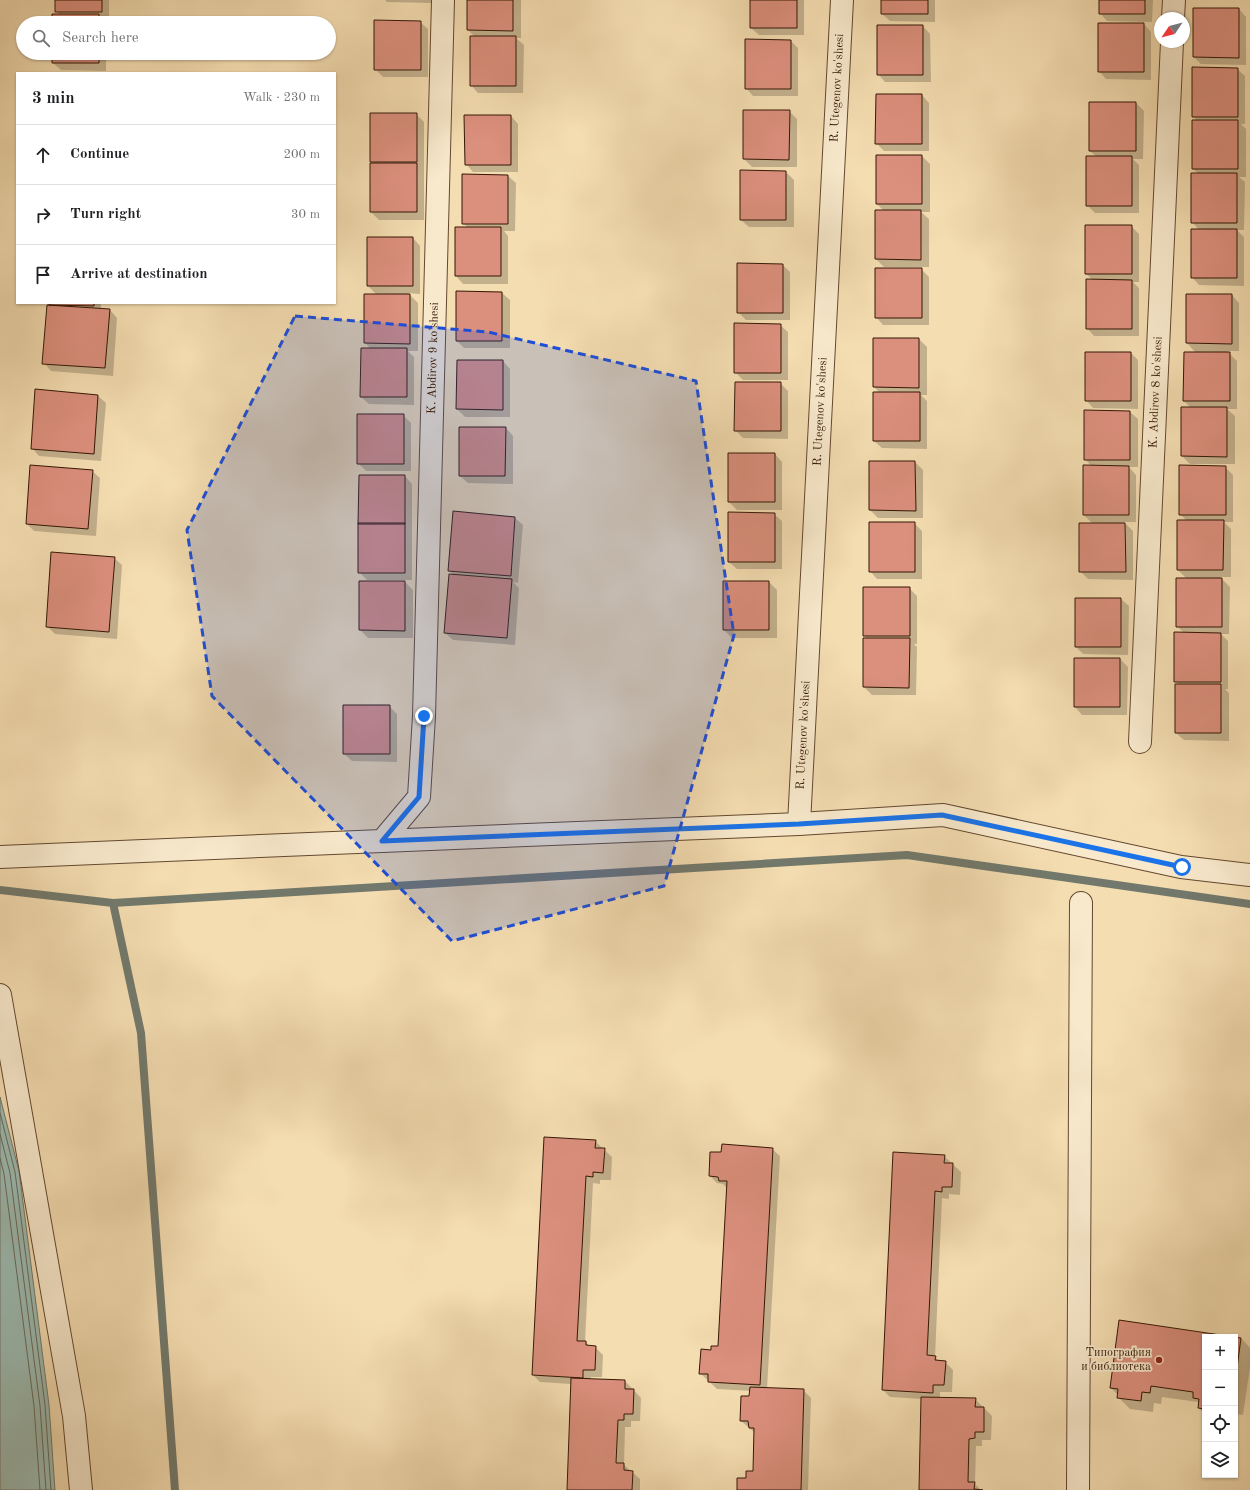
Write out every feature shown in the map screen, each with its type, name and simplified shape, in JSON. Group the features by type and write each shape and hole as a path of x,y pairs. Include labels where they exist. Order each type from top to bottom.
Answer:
{"street":[{"name":"K. Abdirov 9 ko'shesi","path":"382,841 419,797 424,716 443,0"},
{"name":"R. Utegenov ko'shesi","path":"799,824 842,0"},
{"path":"1173,12 1174,0"},
{"name":"K. Abdirov 8 ko'shesi","path":"1140,742 1172,48"},
{"path":"0,857 799,824 942,815 1182,867 1250,875"},
{"path":"1078,1490 1081,903"},
{"path":"0,995 74,1416 81,1490"}],"highlighted area":[{"path":"295,316 488,332 696,381 734,635 664,886 452,941 212,696 187,530"}],"water":[{"path":"0,1097 19,1171 49,1405 55,1490 0,1490"}],"building":[{"path":"55,0 102,0 102,12 55,12"},
{"path":"467,0 513,0 513,31 467,30"},
{"path":"750,0 797,0 797,28 750,28"},
{"path":"881,0 928,0 928,14 881,14"},
{"path":"1099,0 1145,0 1145,14 1099,14"},
{"path":"1193,8 1239,8 1239,58 1193,57"},
{"path":"52,14 99,14 99,16 52,16"},
{"path":"374,20 421,21 421,70 374,70"},
{"path":"1098,23 1144,23 1144,72 1098,72"},
{"path":"877,25 923,25 923,75 877,75"},
{"path":"470,36 516,36 516,86 470,86"},
{"path":"745,39 791,40 791,89 745,89"},
{"path":"52,60 99,60 99,63 52,63"},
{"path":"1192,67 1238,68 1238,117 1192,117"},
{"path":"876,94 922,94 922,144 875,144"},
{"path":"1089,102 1136,102 1136,151 1089,151"},
{"path":"743,110 790,110 789,160 743,159"},
{"path":"370,113 417,113 417,162 370,162"},
{"path":"464,115 511,115 511,165 465,165"},
{"path":"1192,120 1238,120 1238,169 1192,169"},
{"path":"876,155 922,155 922,204 876,204"},
{"path":"1086,156 1132,156 1132,206 1086,206"},
{"path":"370,163 417,163 417,212 370,212"},
{"path":"740,170 786,171 786,220 740,220"},
{"path":"1191,173 1237,173 1237,223 1191,223"},
{"path":"462,174 508,175 508,224 462,224"},
{"path":"875,210 921,210 921,260 875,259"},
{"path":"1085,225 1132,225 1132,274 1085,274"},
{"path":"455,227 501,227 501,276 455,276"},
{"path":"1191,229 1237,229 1237,278 1191,278"},
{"path":"367,237 413,237 413,286 367,286"},
{"path":"737,263 783,264 783,313 737,313"},
{"path":"875,268 922,268 922,318 875,318"},
{"path":"1086,279 1132,280 1132,329 1086,329"},
{"path":"456,291 502,292 502,341 456,341"},
{"path":"364,294 410,294 410,344 364,343"},
{"path":"1186,294 1232,294 1232,344 1186,343"},
{"path":"94,304 94,306 49,305"},
{"path":"47,305 110,309 105,368 42,364"},
{"path":"734,323 781,324 781,373 734,373"},
{"path":"873,338 919,338 919,388 873,387"},
{"path":"361,348 407,348 407,397 360,397"},
{"path":"1085,352 1131,352 1131,401 1085,401"},
{"path":"1184,352 1230,352 1230,401 1183,401"},
{"path":"457,360 503,360 503,410 456,409"},
{"path":"735,382 781,382 781,431 734,431"},
{"path":"35,389 98,395 94,454 31,449"},
{"path":"873,392 920,392 920,441 873,441"},
{"path":"1181,407 1227,407 1227,457 1181,456"},
{"path":"1084,410 1130,411 1130,460 1084,460"},
{"path":"357,414 404,414 404,464 357,464"},
{"path":"459,427 506,427 505,476 459,476"},
{"path":"728,453 775,453 775,502 728,502"},
{"path":"869,461 915,461 916,511 869,510"},
{"path":"30,465 93,470 88,529 26,524"},
{"path":"1083,465 1129,466 1129,515 1083,515"},
{"path":"1179,465 1226,466 1226,515 1179,515"},
{"path":"359,475 405,475 405,524 358,524"},
{"path":"453,511 515,517 511,576 448,571"},
{"path":"728,512 775,513 775,562 728,562"},
{"path":"1177,520 1224,520 1223,570 1177,570"},
{"path":"869,522 915,522 915,572 869,572"},
{"path":"358,523 405,523 405,573 358,573"},
{"path":"1079,523 1125,523 1126,572 1079,572"},
{"path":"51,552 115,557 109,632 46,627"},
{"path":"449,574 512,579 507,638 444,633"},
{"path":"1176,578 1222,578 1222,627 1176,627"},
{"path":"359,581 405,581 405,631 359,630"},
{"path":"723,581 769,581 769,630 723,630"},
{"path":"863,587 910,587 910,636 863,636"},
{"path":"1075,598 1121,598 1121,647 1075,647"},
{"path":"1174,632 1221,633 1221,682 1174,682"},
{"path":"863,638 910,638 909,688 863,687"},
{"path":"1074,658 1120,658 1120,707 1074,707"},
{"path":"1175,684 1221,684 1221,733 1175,733"},
{"path":"343,705 390,705 390,754 343,754"},
{"path":"544,1137 596,1140 595,1148 605,1148 603,1173 593,1172 593,1177 586,1176 577,1341 586,1341 586,1345 596,1346 595,1370 583,1370 583,1378 532,1375"},
{"path":"722,1144 773,1148 760,1385 708,1382 708,1374 699,1374 701,1349 711,1350 711,1346 718,1346 727,1181 719,1181 718,1177 709,1176 710,1152 721,1152"},
{"path":"893,1152 945,1155 944,1163 953,1163 952,1187 942,1187 942,1192 935,1191 927,1355 936,1356 935,1360 946,1361 944,1385 933,1385 933,1393 882,1390"},
{"name":"Типография и библиотека","path":"1119,1320 1214,1334 1202,1334 1202,1409 1198,1408 1199,1399 1193,1398 1193,1392 1151,1386 1150,1393 1142,1392 1141,1401 1117,1398 1118,1389 1110,1388"},
{"path":"1238,1338 1241,1338 1238,1360"},
{"path":"571,1378 625,1380 625,1389 634,1389 633,1414 624,1414 624,1420 618,1420 616,1463 624,1463 624,1470 633,1471 632,1490 567,1490"},
{"path":"750,1387 804,1389 801,1490 737,1490 737,1478 746,1478 746,1471 753,1471 754,1428 749,1428 748,1421 740,1421 741,1396 749,1396"},
{"path":"921,1397 976,1398 975,1407 984,1407 984,1432 975,1432 975,1438 969,1439 968,1482 975,1482 974,1489 983,1490 919,1490"}],"waterway":[{"path":"0,890 113,903 907,855 1250,904"},
{"path":"113,903 141,1033 175,1490"}],"place":[{"name":"Типография и библиотека","path":"1159,1360"}],"route":[{"path":"424,716 419,797 382,841 799,824 942,815 1182,867"}]}
